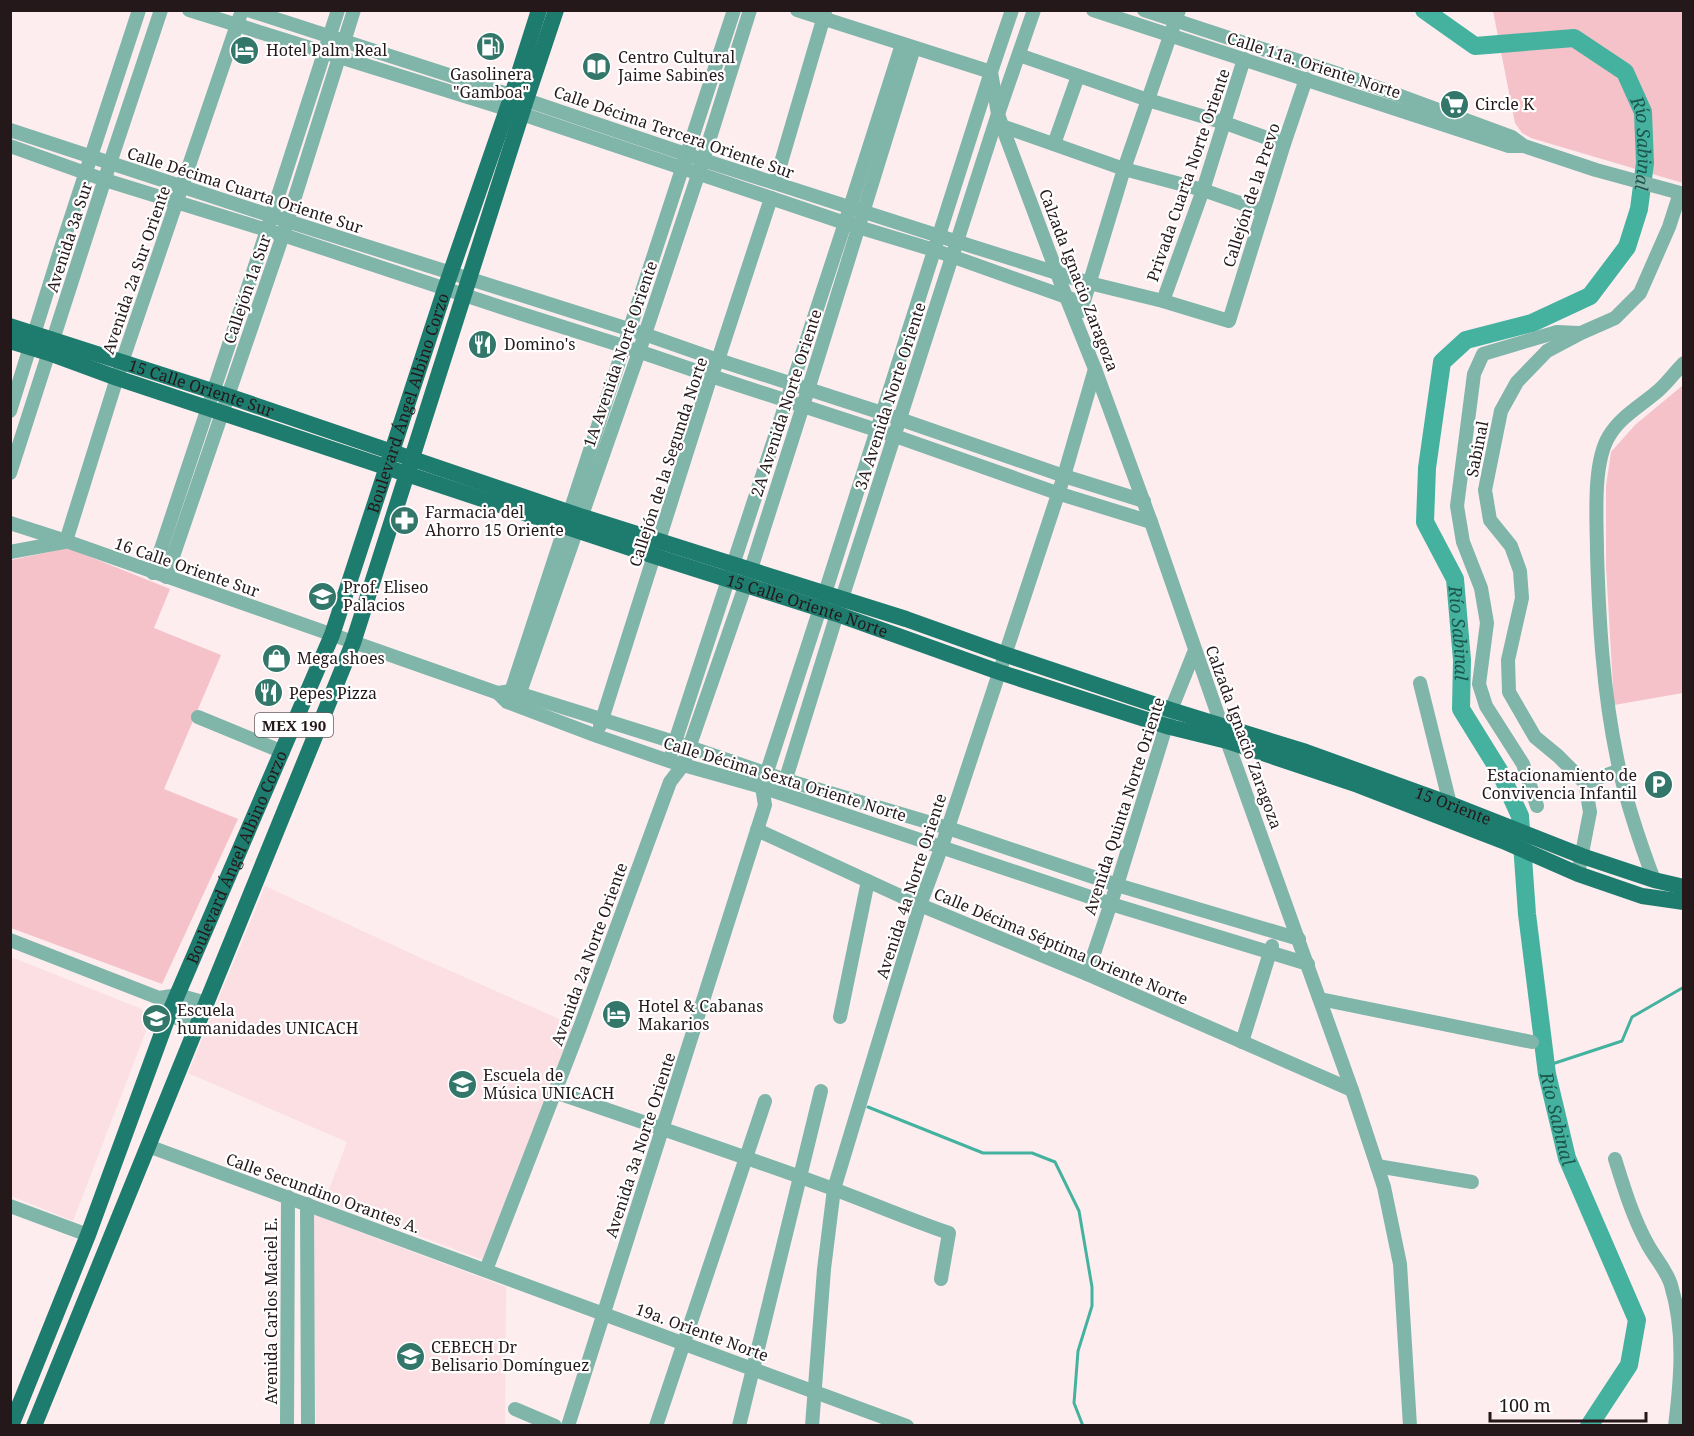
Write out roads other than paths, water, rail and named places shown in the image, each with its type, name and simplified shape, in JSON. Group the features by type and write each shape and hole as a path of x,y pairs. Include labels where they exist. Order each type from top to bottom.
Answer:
{"main road":[{"name":"Boulevard Ángel Albino Corzo","path":"38,1424 196,1026 353,642 466,287 517,105 539,10"},
{"name":"Boulevard Ángel Albino Corzo","path":"11,1425 88,1234 169,1014 332,635 448,281 556,10"},
{"name":"15 Calle Oriente Sur","path":"10,326 32,340 119,370 216,410 390,459"},
{"name":"15 Calle Oriente Sur","path":"10,341 32,340"},
{"name":"15 Calle Oriente Sur","path":"119,370 221,394 390,459"},
{"name":"15 Calle Oriente Norte","path":"390,459 656,548 831,603 999,672 1225,734"},
{"name":"15 Calle Oriente Norte","path":"831,603 906,619 1004,654 1168,718"},
{"name":"15 Oriente","path":"1225,734 1306,752 1450,804 1505,834 1559,856 1578,874 1642,896 1683,902"},
{"name":"15 Oriente","path":"1225,734 1454,823 1505,834"},
{"name":"15 Oriente","path":"1559,856 1582,856 1654,880 1683,887"}],"street":[{"name":"Avenida 3a Sur","path":"11,408 85,172 139,10"},
{"name":"Avenida 3a Sur","path":"10,473 161,10"},
{"path":"189,10 340,57 517,105"},
{"name":"Avenida 2a Sur Oriente","path":"66,541 119,370 242,10"},
{"name":"Calle Décima Tercera Oriente Sur","path":"248,10 606,135 683,168 701,167 775,183 1089,283 1163,301 1229,321"},
{"name":"Callejón 1a Sur","path":"159,575 216,410 249,284 338,10"},
{"name":"Callejón 1a Sur","path":"221,394 265,290 354,10"},
{"name":"1A Avenida Norte Oriente","path":"574,521 623,346 734,10"},
{"name":"1A Avenida Norte Oriente","path":"511,697 574,521 639,352 701,167 750,10"},
{"path":"796,10 825,15 908,46 991,72"},
{"name":"3A Avenida Norte Oriente","path":"782,794 877,430 1012,10"},
{"name":"3A Avenida Norte Oriente","path":"764,780 895,436 1034,10"},
{"name":"Calle 11a. Oriente Norte","path":"1093,10 1509,146 1524,146 1679,193"},
{"name":"Calle 11a. Oriente Norte","path":"1144,10 1178,16 1360,81 1512,137 1524,146"},
{"path":"775,183 825,15"},
{"path":"1077,325 1124,169 1178,16"},
{"name":"2A Avenida Norte Oriente","path":"669,761 845,223 856,210 908,46"},
{"path":"1019,55 1284,144"},
{"name":"Privada Cuarta Norte Oriente","path":"1163,301 1203,190 1244,59"},
{"name":"Calzada Ignacio Zaragoza","path":"991,72 1000,120 1144,501 1308,964 1384,1187 1400,1264 1410,1425"},
{"path":"1054,144 1078,76"},
{"name":"Callejón de la Prevo","path":"1229,321 1306,80"},
{"path":"1356,96 1360,81"},
{"path":"1000,120 1054,144 1124,169 1203,190 1263,211"},
{"name":"Calle Décima Cuarta Oriente Sur","path":"10,130 271,216 285,228 398,273 448,281"},
{"name":"Calle Décima Tercera Oriente Sur","path":"606,135 688,154 701,167 771,198 934,250 1083,303"},
{"name":"Calle Décima Cuarta Oriente Sur","path":"10,146 105,180 267,230 285,228 403,258 448,281 466,287"},
{"name":"Sabinal","path":"1585,783 1535,737 1509,692 1508,660 1522,598 1520,571 1511,546 1490,520 1485,490 1501,411 1517,382 1547,351 1615,318 1640,293 1669,227 1679,193"},
{"name":"Callejón de la Segunda Norte","path":"597,736 711,376 771,198"},
{"name":"2A Avenida Norte Oriente","path":"683,765 748,577 859,227 856,210"},
{"path":"59,254 79,261"},
{"path":"398,273 403,258"},
{"path":"249,284 265,290"},
{"path":"466,287 629,329 1144,501"},
{"path":"466,287 639,352 895,436 1057,493 1151,522"},
{"path":"1537,806 1523,764 1486,706 1479,684 1487,623 1481,588 1462,542 1456,506 1474,374 1483,354 1557,332 1581,333"},
{"path":"1654,880 1629,811 1609,709 1599,620 1596,498 1600,461 1608,437 1625,416 1660,389 1683,363"},
{"name":"Avenida 4a Norte Oriente","path":"812,1425 824,1269 834,1189 920,904 942,846 1064,476 1095,369"},
{"path":"11,408 30,410"},
{"name":"16 Calle Oriente Sur","path":"10,523 353,642"},
{"path":"10,552 66,541"},
{"name":"Calle Décima Sexta Oriente Norte","path":"353,642 511,697 597,736 669,761 764,780 786,780 948,828 1117,885 1299,939"},
{"name":"Avenida Quinta Norte Oriente","path":"1087,974 1168,718 1195,650"},
{"path":"1420,683 1454,823"},
{"name":"Calle Décima Sexta Oriente Norte","path":"511,697 603,719 689,747 764,780 782,794 1111,904 1308,964"},
{"path":"198,717 283,752"},
{"name":"Avenida 2a Norte Oriente","path":"669,761 670,782"},
{"name":"Avenida 2a Norte Oriente","path":"486,1270 670,782 683,765"},
{"path":"1578,874 1590,812 1585,783 1620,770"},
{"name":"Avenida 3a Norte Oriente","path":"568,1425 758,830 765,805 764,780"},
{"path":"765,805 782,794"},
{"name":"Calle Décima Séptima Oriente Norte","path":"758,830 920,904 1352,1090"},
{"path":"840,1017 868,881"},
{"path":"1242,1042 1276,933"},
{"path":"10,940 159,999 178,995 206,1003"},
{"path":"159,999 169,1014 196,1026"},
{"path":"1320,999 1532,1042"},
{"path":"739,1425 821,1091"},
{"path":"555,1092 834,1189 949,1233 941,1280"},
{"path":"656,1425 765,1101"},
{"name":"Calle Secundino Orantes A.","path":"148,1146 486,1270"},
{"path":"1615,1160 1627,1197 1647,1244 1670,1282 1677,1309 1682,1347 1675,1425"},
{"path":"1377,1166 1472,1182"},
{"name":"Avenida Carlos Maciel E.","path":"287,1425 288,1197"},
{"path":"307,1204 308,1425"},
{"path":"10,1206 88,1234"},
{"name":"19a. Oriente Norte","path":"486,1270 816,1392 887,1422 907,1425"},
{"path":"288,1342 308,1342"},
{"path":"515,1409 555,1425"}],"waterway":[{"name":"Río Sabinal","path":"1424,10 1475,46 1574,38 1625,72 1643,112 1645,163 1639,209 1627,247 1590,296 1532,323 1466,340 1442,362 1427,468 1425,522 1455,579 1462,660 1461,709 1500,772 1520,816 1527,914 1547,1074 1567,1158 1637,1320 1629,1365 1589,1426"},
{"path":"1546,1066 1622,1041 1632,1017 1684,987"},
{"path":"868,1107 983,1153 1032,1153 1055,1162 1079,1211 1092,1287 1092,1306 1078,1351 1074,1403 1083,1426"}],"place":[{"name":"Gasolinera \"Gamboa\"","path":"491,46"},
{"name":"Hotel Palm Real","path":"245,50"},
{"name":"Centro Cultural Jaime Sabines","path":"597,66"},
{"name":"Circle K","path":"1454,104"},
{"name":"Domino's","path":"483,344"},
{"name":"Farmacia del Ahorro 15 Oriente","path":"404,521"},
{"name":"Prof. Eliseo Palacios","path":"322,596"},
{"name":"Mega shoes","path":"276,658"},
{"name":"Pepes Pizza","path":"268,693"},
{"name":"Estacionamiento de Convivencia Infantil","path":"1658,784"},
{"name":"Hotel & Cabanas Makarios","path":"617,1015"},
{"name":"Escuela humanidades UNICACH","path":"156,1019"},
{"name":"Escuela de Música UNICACH","path":"462,1084"},
{"name":"CEBECH Dr Belisario Domínguez","path":"410,1356"}]}
